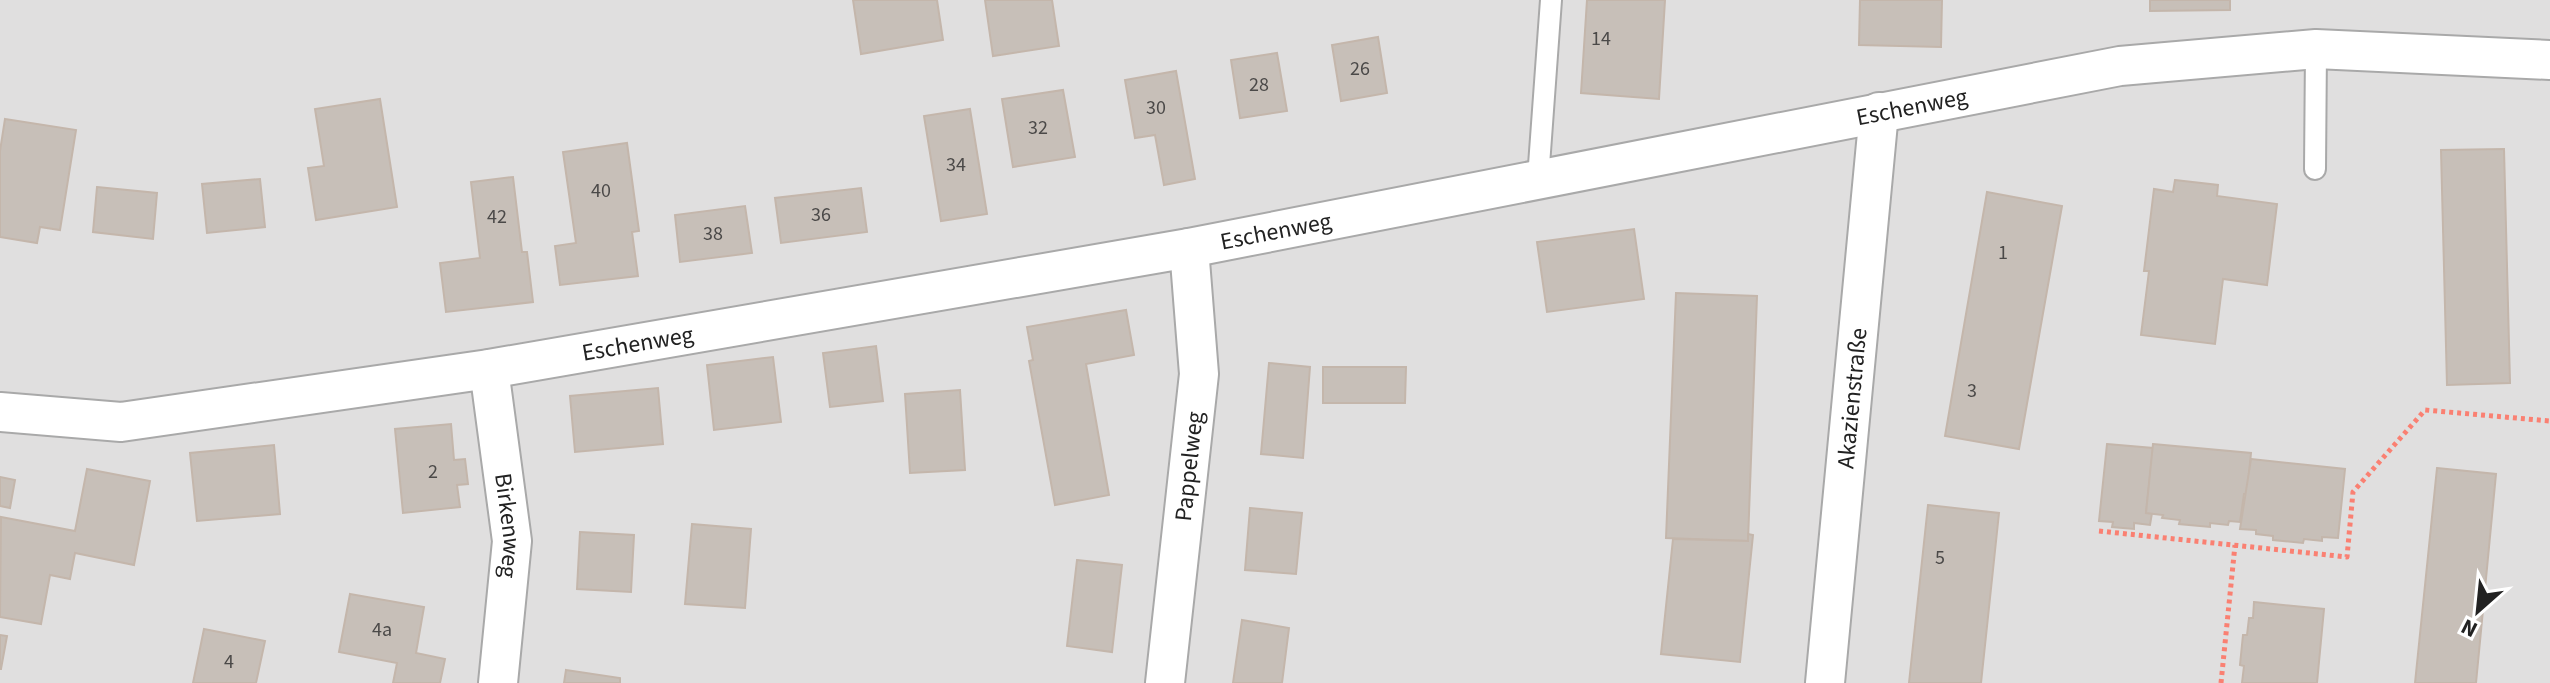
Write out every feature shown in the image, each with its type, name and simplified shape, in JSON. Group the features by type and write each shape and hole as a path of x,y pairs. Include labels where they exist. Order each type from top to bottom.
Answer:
{"street":[{"name":"Eschenweg","path":"0,412 121,422 489,369 1189,248 2120,66 2316,49 2550,60"},
{"name":"Akazienstraße","path":"1825,683 1879,112"},
{"name":"Pappelweg","path":"1165,683 1199,374 1189,248"},
{"name":"Birkenweg","path":"489,369 512,541 498,683"}],"lane":[{"path":"1538,179 1551,0"},
{"path":"2315,169 2316,49"}],"path":[{"path":"2099,531 2347,557 2353,492 2425,410 2550,421"},
{"path":"2221,683 2235,545"}],"shaded area":[{"path":"0,0 2550,0 2550,683 0,683"}],"building":[{"path":"853,0 937,0 943,40 861,54"},
{"path":"985,0 1052,0 1059,46 993,56"},
{"path":"1587,0 1665,0 1659,99 1581,93"},
{"path":"1860,0 1942,0 1941,47 1859,45"},
{"path":"2150,0 2230,0 2230,10 2150,11"},
{"path":"1378,37 1387,93 1341,101 1332,45"},
{"path":"1277,53 1287,111 1240,118 1231,60"},
{"path":"1176,71 1195,179 1164,185 1155,135 1135,138 1125,80"},
{"path":"1063,90 1075,157 1013,167 1002,99"},
{"path":"380,99 397,207 316,220 308,168 324,166 315,109"},
{"path":"970,109 987,214 941,221 924,116"},
{"path":"5,119 76,130 60,230 40,227 37,243 0,237 0,151"},
{"path":"627,143 639,231 632,232 638,276 560,285 555,246 576,243 563,152"},
{"path":"2504,149 2510,383 2447,385 2441,150"},
{"path":"513,177 522,252 527,252 533,302 446,312 440,263 480,258 471,182"},
{"path":"260,179 265,227 207,233 202,184"},
{"path":"2175,180 2218,185 2217,196 2277,204 2267,285 2223,279 2215,344 2141,335 2149,271 2144,271 2154,189 2173,192"},
{"path":"97,187 157,193 153,239 93,232"},
{"path":"861,188 867,232 781,243 775,198"},
{"path":"1987,192 2062,206 2019,449 1945,436"},
{"path":"745,206 752,253 680,262 675,215"},
{"path":"1634,229 1644,299 1547,312 1537,242"},
{"path":"1676,293 1757,296 1748,541 1666,538"},
{"path":"1126,310 1134,355 1086,364 1109,495 1055,505 1029,361 1033,360 1027,327"},
{"path":"876,346 883,401 830,407 823,353"},
{"path":"773,357 781,422 714,430 707,365"},
{"path":"1269,363 1310,367 1303,458 1261,454"},
{"path":"1323,367 1406,367 1405,403 1323,403"},
{"path":"658,388 663,444 575,452 570,396"},
{"path":"960,390 965,470 910,473 905,394"},
{"path":"451,424 454,460 465,459 468,484 457,485 460,507 403,513 395,429"},
{"path":"2107,444 2153,448 2146,513 2152,513 2150,525 2134,523 2134,529 2112,527 2113,522 2099,521"},
{"path":"2153,444 2251,453 2247,494 2244,494 2240,522 2229,521 2228,525 2210,523 2210,527 2179,524 2180,520 2146,513"},
{"path":"274,445 280,514 197,521 190,453"},
{"path":"2251,459 2345,469 2338,538 2322,537 2322,541 2304,539 2303,543 2273,540 2273,536 2256,534 2256,530 2240,529"},
{"path":"2437,468 2496,474 2476,683 2415,683"},
{"path":"87,469 150,481 134,565 75,553 70,579 50,575 41,624 0,617 1,517 75,531"},
{"path":"0,477 15,480 10,508 0,506"},
{"path":"1928,505 1999,513 1981,683 1909,683"},
{"path":"1250,508 1302,513 1296,574 1245,570"},
{"path":"692,524 751,529 745,608 685,604"},
{"path":"580,532 634,535 631,592 577,589"},
{"path":"1748,534 1753,535 1740,662 1661,654 1673,539 1748,541"},
{"path":"1077,560 1122,565 1112,652 1067,646"},
{"path":"350,594 424,607 416,653 445,659 440,683 393,683 397,663 339,652"},
{"path":"2254,602 2324,609 2317,683 2242,683 2243,635 2247,635 2249,618 2253,618"},
{"path":"1242,620 1289,628 1282,683 1233,683"},
{"path":"204,629 265,641 256,683 193,683"},
{"path":"0,635 7,636 1,669 0,669"},
{"path":"566,670 620,678 620,683 564,683"}]}
